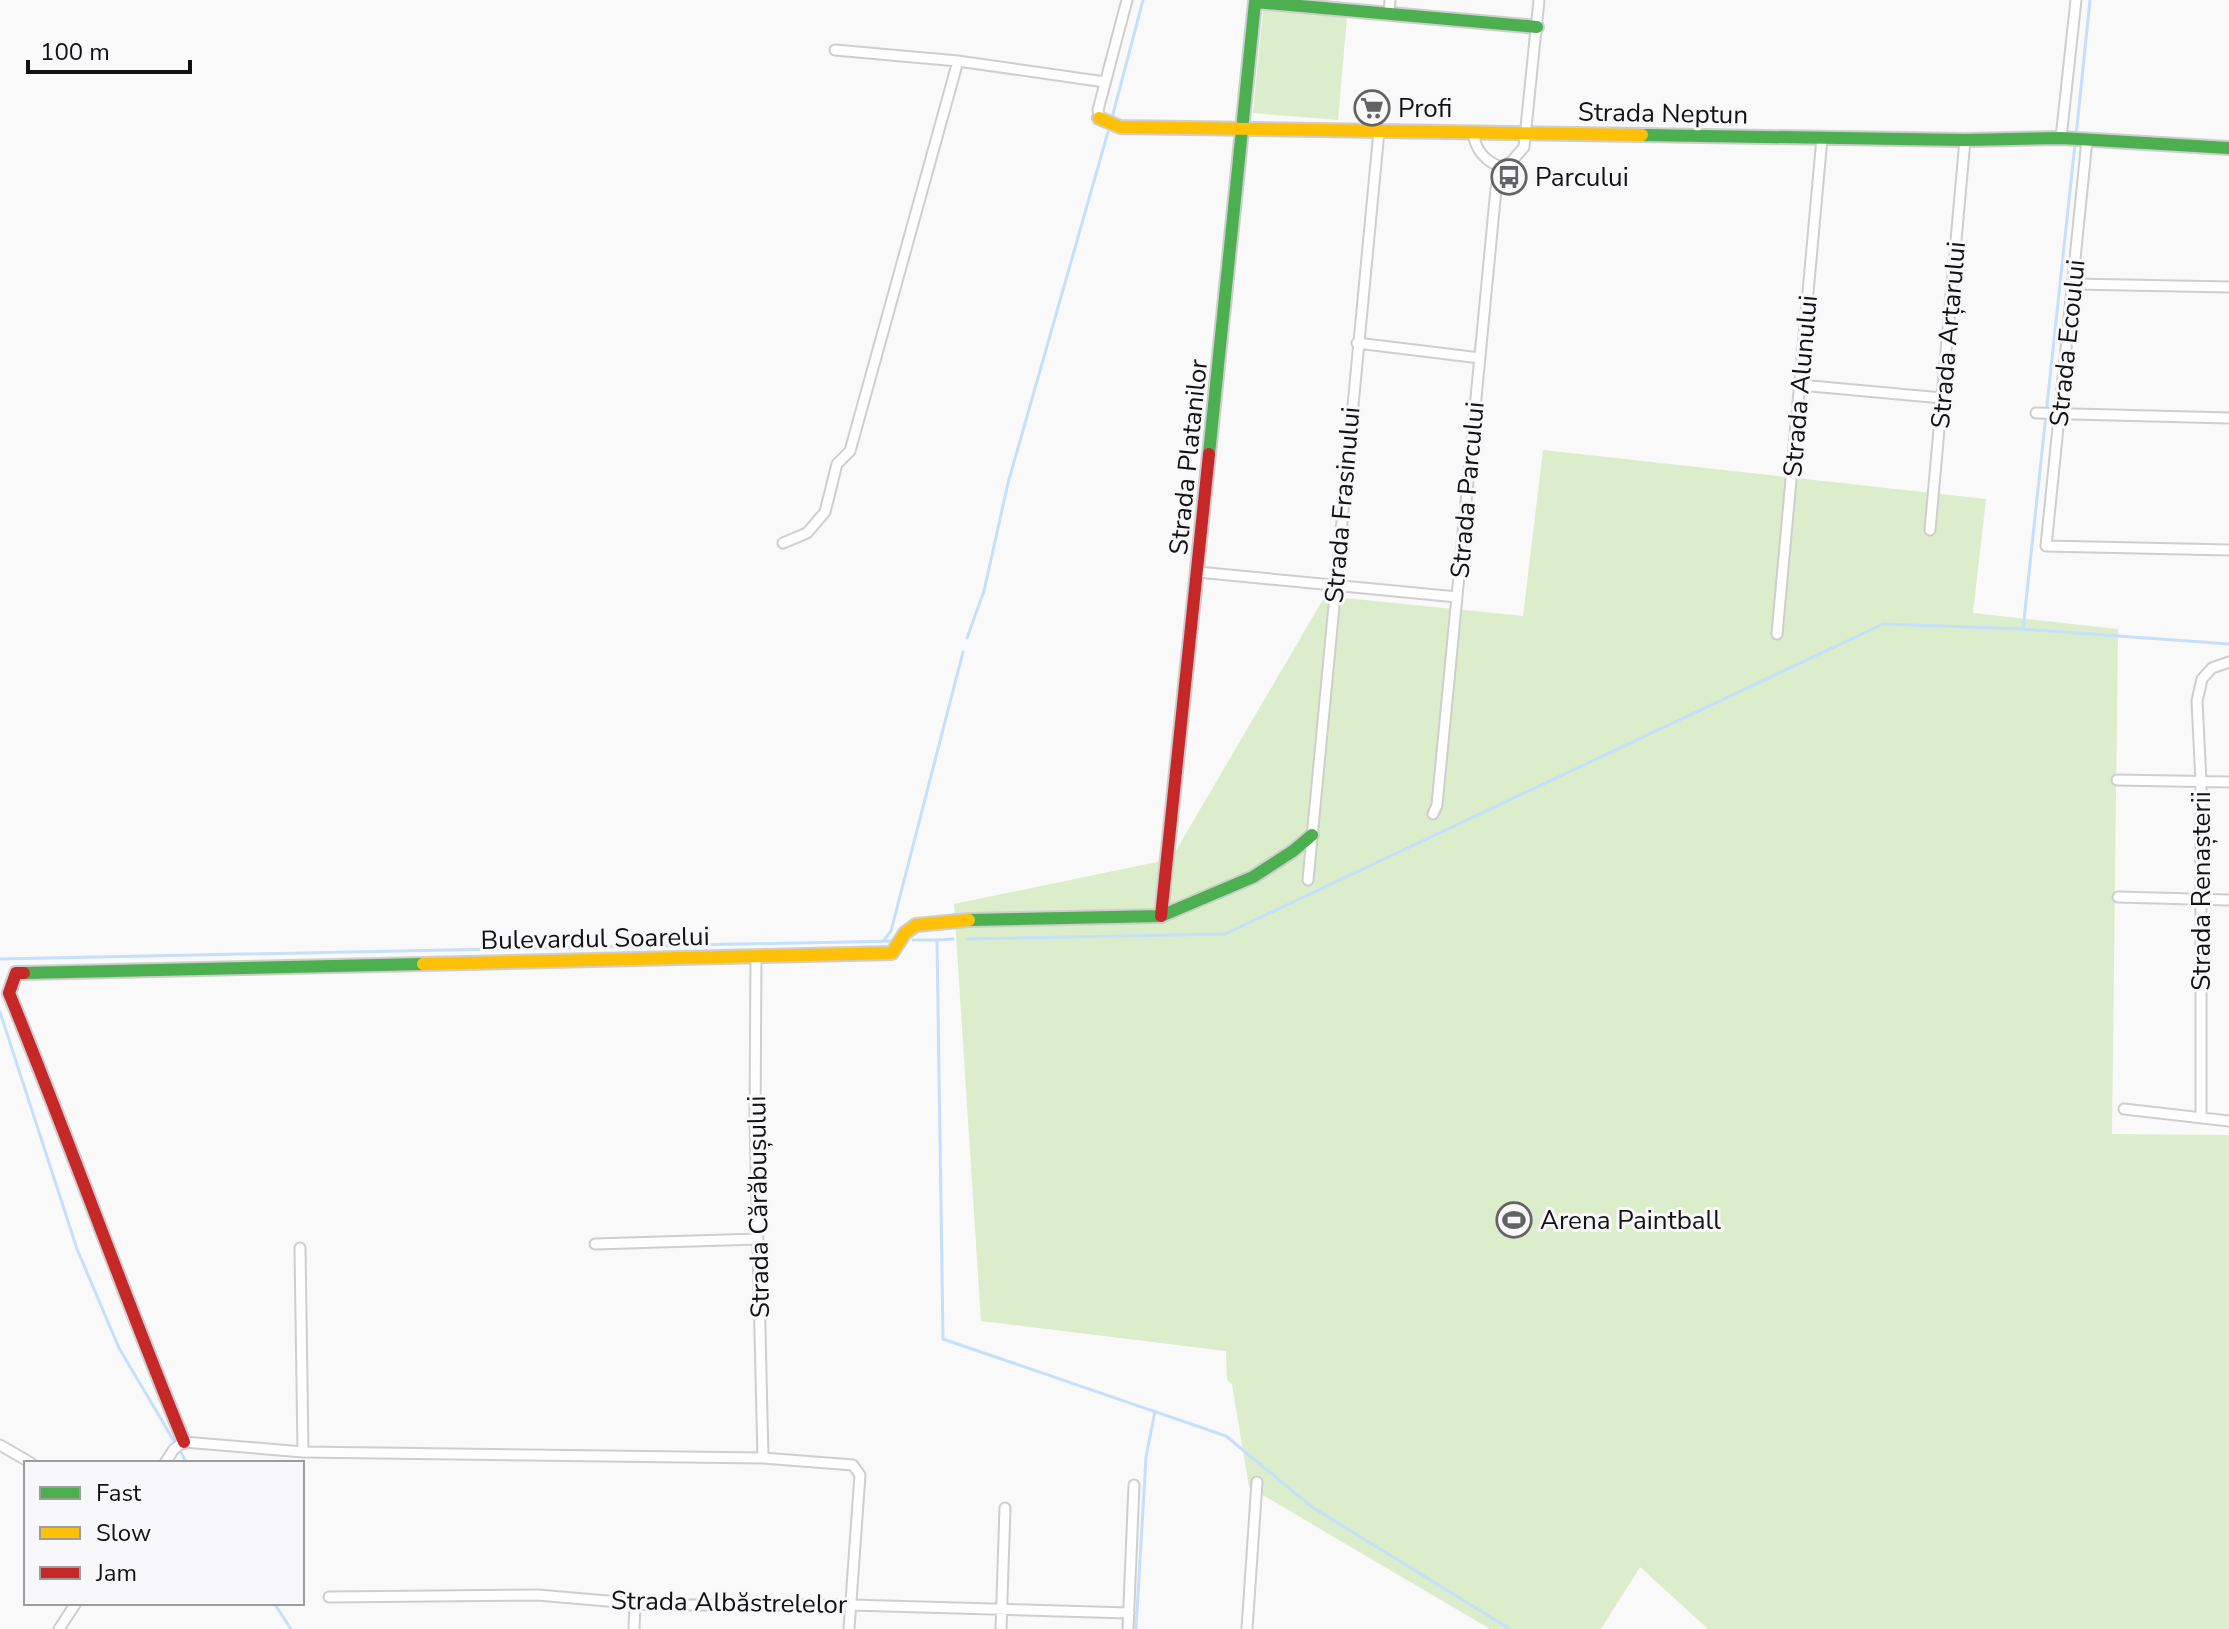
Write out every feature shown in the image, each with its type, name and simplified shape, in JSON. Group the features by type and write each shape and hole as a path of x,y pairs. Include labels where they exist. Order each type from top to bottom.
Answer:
{"street":[{"path":"1099,118 1098,110 1127,0"},
{"name":"Strada Parcului","path":"1433,814 1437,805 1496,189 1502,167 1524,147 1539,0"},
{"name":"Strada Ecoului","path":"2076,0 2074,284 2057,414 2046,546 2229,550"},
{"path":"1255,2 1390,7 1537,27"},
{"name":"Strada Platanilor","path":"1161,916 1255,2"},
{"path":"835,50 958,61 1105,82"},
{"path":"783,543 807,533 825,512 837,464 850,451 958,61"},
{"name":"Strada Neptun","path":"1099,118 1120,127 2074,139 2229,148"},
{"name":"Strada Frasinului","path":"1308,880 1379,131"},
{"path":"1473,132 1481,154 1491,164 1502,167"},
{"name":"Strada Alunului","path":"1777,634 1822,138"},
{"name":"Strada Arțarului","path":"1930,530 1965,140"},
{"path":"2074,284 2229,287"},
{"path":"1357,343 1480,358"},
{"path":"1800,385 1942,398"},
{"path":"2039,414 2229,418"},
{"path":"1198,572 1457,597"},
{"name":"Strada Renașterii","path":"2201,1118 2201,782 2197,701 2202,679 2212,668 2229,662"},
{"path":"2117,780 2229,782"},
{"path":"1161,916 1253,877 1283,859 1312,835"},
{"path":"2118,897 2229,900"},
{"name":"Bulevardul Soarelui","path":"184,1442 132,1316 64,1128 9,993 16,973 892,953 907,930 921,923 1161,916"},
{"name":"Strada Cărăbușului","path":"756,956 763,1458"},
{"path":"2124,1109 2229,1121"},
{"path":"595,1244 758,1239"},
{"path":"300,1248 303,1452"},
{"path":"166,1461 174,1449 184,1442 303,1452 763,1458 853,1465 860,1475 849,1629"},
{"path":"0,1445 28,1461"},
{"path":"1247,1629 1257,1482"},
{"path":"1128,1629 1134,1485"},
{"path":"1001,1629 1005,1508"},
{"name":"Strada Albăstrelelor","path":"329,1597 538,1595 635,1604 851,1605 1129,1613"},
{"path":"634,1629 635,1604"},
{"path":"59,1629 75,1605"}],"green space":[{"path":"1263,10 1347,17 1338,120 1253,113"},
{"path":"1543,450 1986,499 1973,613 2118,629 2112,1134 2229,1135 2229,1629 1708,1629 1640,1567 1601,1629 1490,1629 1249,1487 1232,1384 1227,1380 1226,1351 981,1321 954,904 1171,859 1325,596 1523,616"}],"waterway":[{"path":"1112,118 1143,0"},
{"path":"2076,136 2090,0"},
{"path":"967,638 984,591 1008,483 1108,132"},
{"path":"2023,629 2075,144"},
{"path":"968,939 1225,934 1883,624 2023,629 2229,644"},
{"path":"884,940 891,931 963,652"},
{"path":"953,939 937,940 943,1339 1226,1436 1312,1507 1510,1629"},
{"path":"913,940 937,940"},
{"path":"0,959 894,941"},
{"path":"0,1012 77,1249 119,1348 186,1461"},
{"path":"1136,1629 1146,1457 1155,1411"},
{"path":"275,1605 291,1629"}],"traffic: fast":[{"path":"1209,454 1255,2 1537,27"},
{"path":"1642,135 1965,140 2061,138 2229,148"},
{"path":"969,920 1161,916 1253,877 1312,835"},
{"path":"24,973 423,964"}],"traffic: slow":[{"path":"1099,118 1120,127 1642,135"},
{"path":"423,964 892,953 905,933 916,925 969,920"}],"traffic: jam":[{"path":"1161,916 1209,454"},
{"path":"24,973 16,973 9,993 184,1442"}],"place":[{"name":"Profi","path":"1372,108"},
{"name":"Parcului","path":"1509,177"},
{"name":"Arena Paintball","path":"1514,1220"}]}
